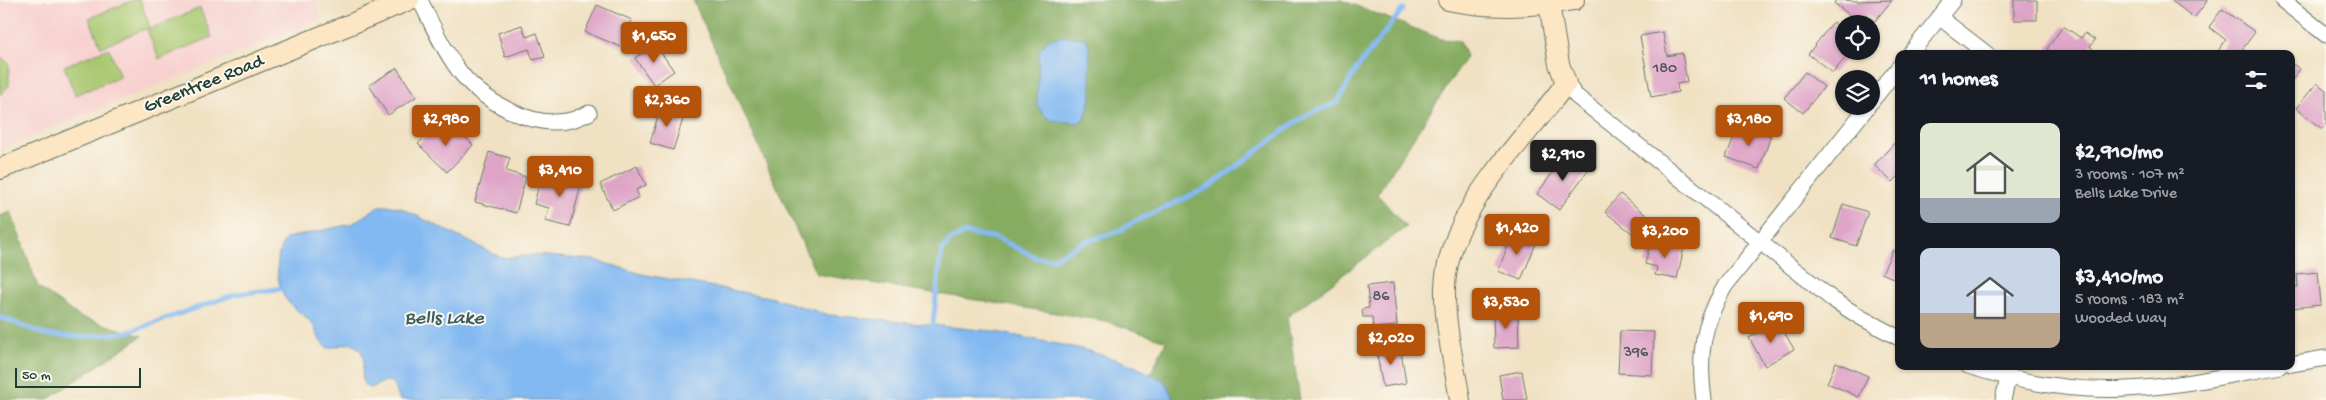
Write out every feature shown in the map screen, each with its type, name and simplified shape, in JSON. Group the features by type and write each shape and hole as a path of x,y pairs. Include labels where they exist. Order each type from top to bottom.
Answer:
{"street":[{"name":"Greentree Road","path":"0,169 409,0"},
{"path":"420,0 458,69 474,88 494,101 535,120 570,120 588,113"},
{"path":"1448,0 1488,7 1549,4 1574,0"},
{"path":"1913,50 1953,0"},
{"path":"2282,0 2326,35"},
{"path":"1549,4 1559,64 1566,83 1576,96 1832,299 1895,336"},
{"path":"1939,17 1981,50"},
{"path":"1880,91 1895,73"},
{"path":"1460,400 1446,314 1445,286 1448,261 1454,243 1480,193 1566,83"},
{"path":"1704,400 1701,359 1706,322 1725,286 1861,115"},
{"path":"2295,363 2326,358"},
{"path":"1981,370 2008,378 2041,384 2124,389 2172,386 2258,370"},
{"path":"2003,400 2008,378"}],"shaded area":[{"path":"0,0 315,0 321,19 0,149"}],"green space":[{"path":"134,0 140,0 150,27 101,47 89,18"},
{"path":"693,0 1341,0 1441,39 1460,41 1466,57 1377,194 1406,227 1287,317 1300,400 1170,400 1150,375 1166,341 1105,321 816,274"},
{"path":"200,8 212,37 159,59 147,30"},
{"path":"109,48 120,77 75,95 64,66"},
{"path":"2,58 9,64 9,86 0,95 0,59"},
{"path":"11,212 38,287 80,317 142,336 47,400 0,400 0,216"}],"water":[{"path":"1062,36 1085,38 1089,45 1091,99 1085,118 1078,123 1051,120 1045,116 1037,105 1039,50 1048,40"},
{"name":"Bells Lake","path":"379,206 401,208 502,258 534,255 595,260 641,274 769,297 829,315 991,331 1082,349 1130,364 1165,381 1174,400 400,400 392,382 385,381 371,388 365,386 362,374 364,362 362,352 350,343 329,348 323,344 310,321 292,306 284,296 279,280 279,252 287,238 352,224"}],"building":[{"path":"1836,0 1892,0 1880,15 1850,15 1834,3"},
{"path":"2014,0 2037,0 2037,20 2014,20"},
{"path":"2171,0 2208,0 2194,18"},
{"path":"597,5 632,20 621,47 585,32"},
{"path":"2222,9 2255,32 2242,50 2219,50 2226,40 2209,27"},
{"path":"1833,22 1835,24 1835,60 1844,60 1833,73 1808,54"},
{"path":"522,25 526,37 537,33 545,57 533,60 529,49 505,57 498,33"},
{"path":"2063,26 2081,38 2085,33 2095,40 2090,47 2094,50 2047,49"},
{"path":"1663,32 1667,56 1682,53 1687,82 1677,84 1678,92 1651,97 1640,36"},
{"path":"655,44 674,71 654,85 635,58"},
{"path":"2295,66 2300,69 2295,76"},
{"path":"397,68 416,97 388,115 369,85"},
{"path":"1805,72 1824,87 1803,113 1784,98"},
{"path":"2317,83 2326,90 2326,124 2322,129 2296,108"},
{"path":"661,106 685,113 673,150 650,143"},
{"path":"1739,124 1771,136 1759,169 1726,157"},
{"path":"435,126 446,136 454,127 473,145 447,172 418,144"},
{"path":"1895,142 1895,179 1892,182 1874,165"},
{"path":"489,152 510,158 506,171 526,177 516,213 475,202"},
{"path":"1566,154 1588,170 1559,210 1537,194"},
{"path":"637,166 646,185 636,190 639,197 613,210 600,184"},
{"path":"555,171 583,178 570,227 545,221 549,208 534,204 540,180 552,183"},
{"path":"1620,194 1651,219 1637,237 1605,212"},
{"path":"1843,204 1868,212 1856,246 1832,238"},
{"path":"1514,231 1537,241 1521,280 1498,271"},
{"path":"1651,240 1684,247 1677,279 1655,275 1657,267 1645,264"},
{"path":"1893,250 1895,251 1895,279 1882,273"},
{"path":"2318,272 2321,305 2295,308 2295,287 2298,287 2297,274"},
{"path":"1393,283 1397,326 1373,328 1372,317 1363,317 1362,309 1369,308 1367,286"},
{"path":"1493,312 1518,312 1519,347 1494,348"},
{"path":"1778,322 1794,349 1765,366 1749,338"},
{"path":"1620,331 1654,332 1652,375 1618,373"},
{"path":"1400,345 1406,383 1383,387 1376,349"},
{"path":"1836,362 1868,376 1859,397 1827,383"},
{"path":"1522,371 1527,400 1503,400 1499,375"}],"waterway":[{"path":"932,332 940,261 942,251 950,240 966,233 997,238 1037,258 1054,258 1082,243 1119,231 1209,187 1294,123 1311,113 1337,103 1357,68 1403,9"},
{"path":"0,317 47,335 82,337 128,332 236,294 286,288"}]}
